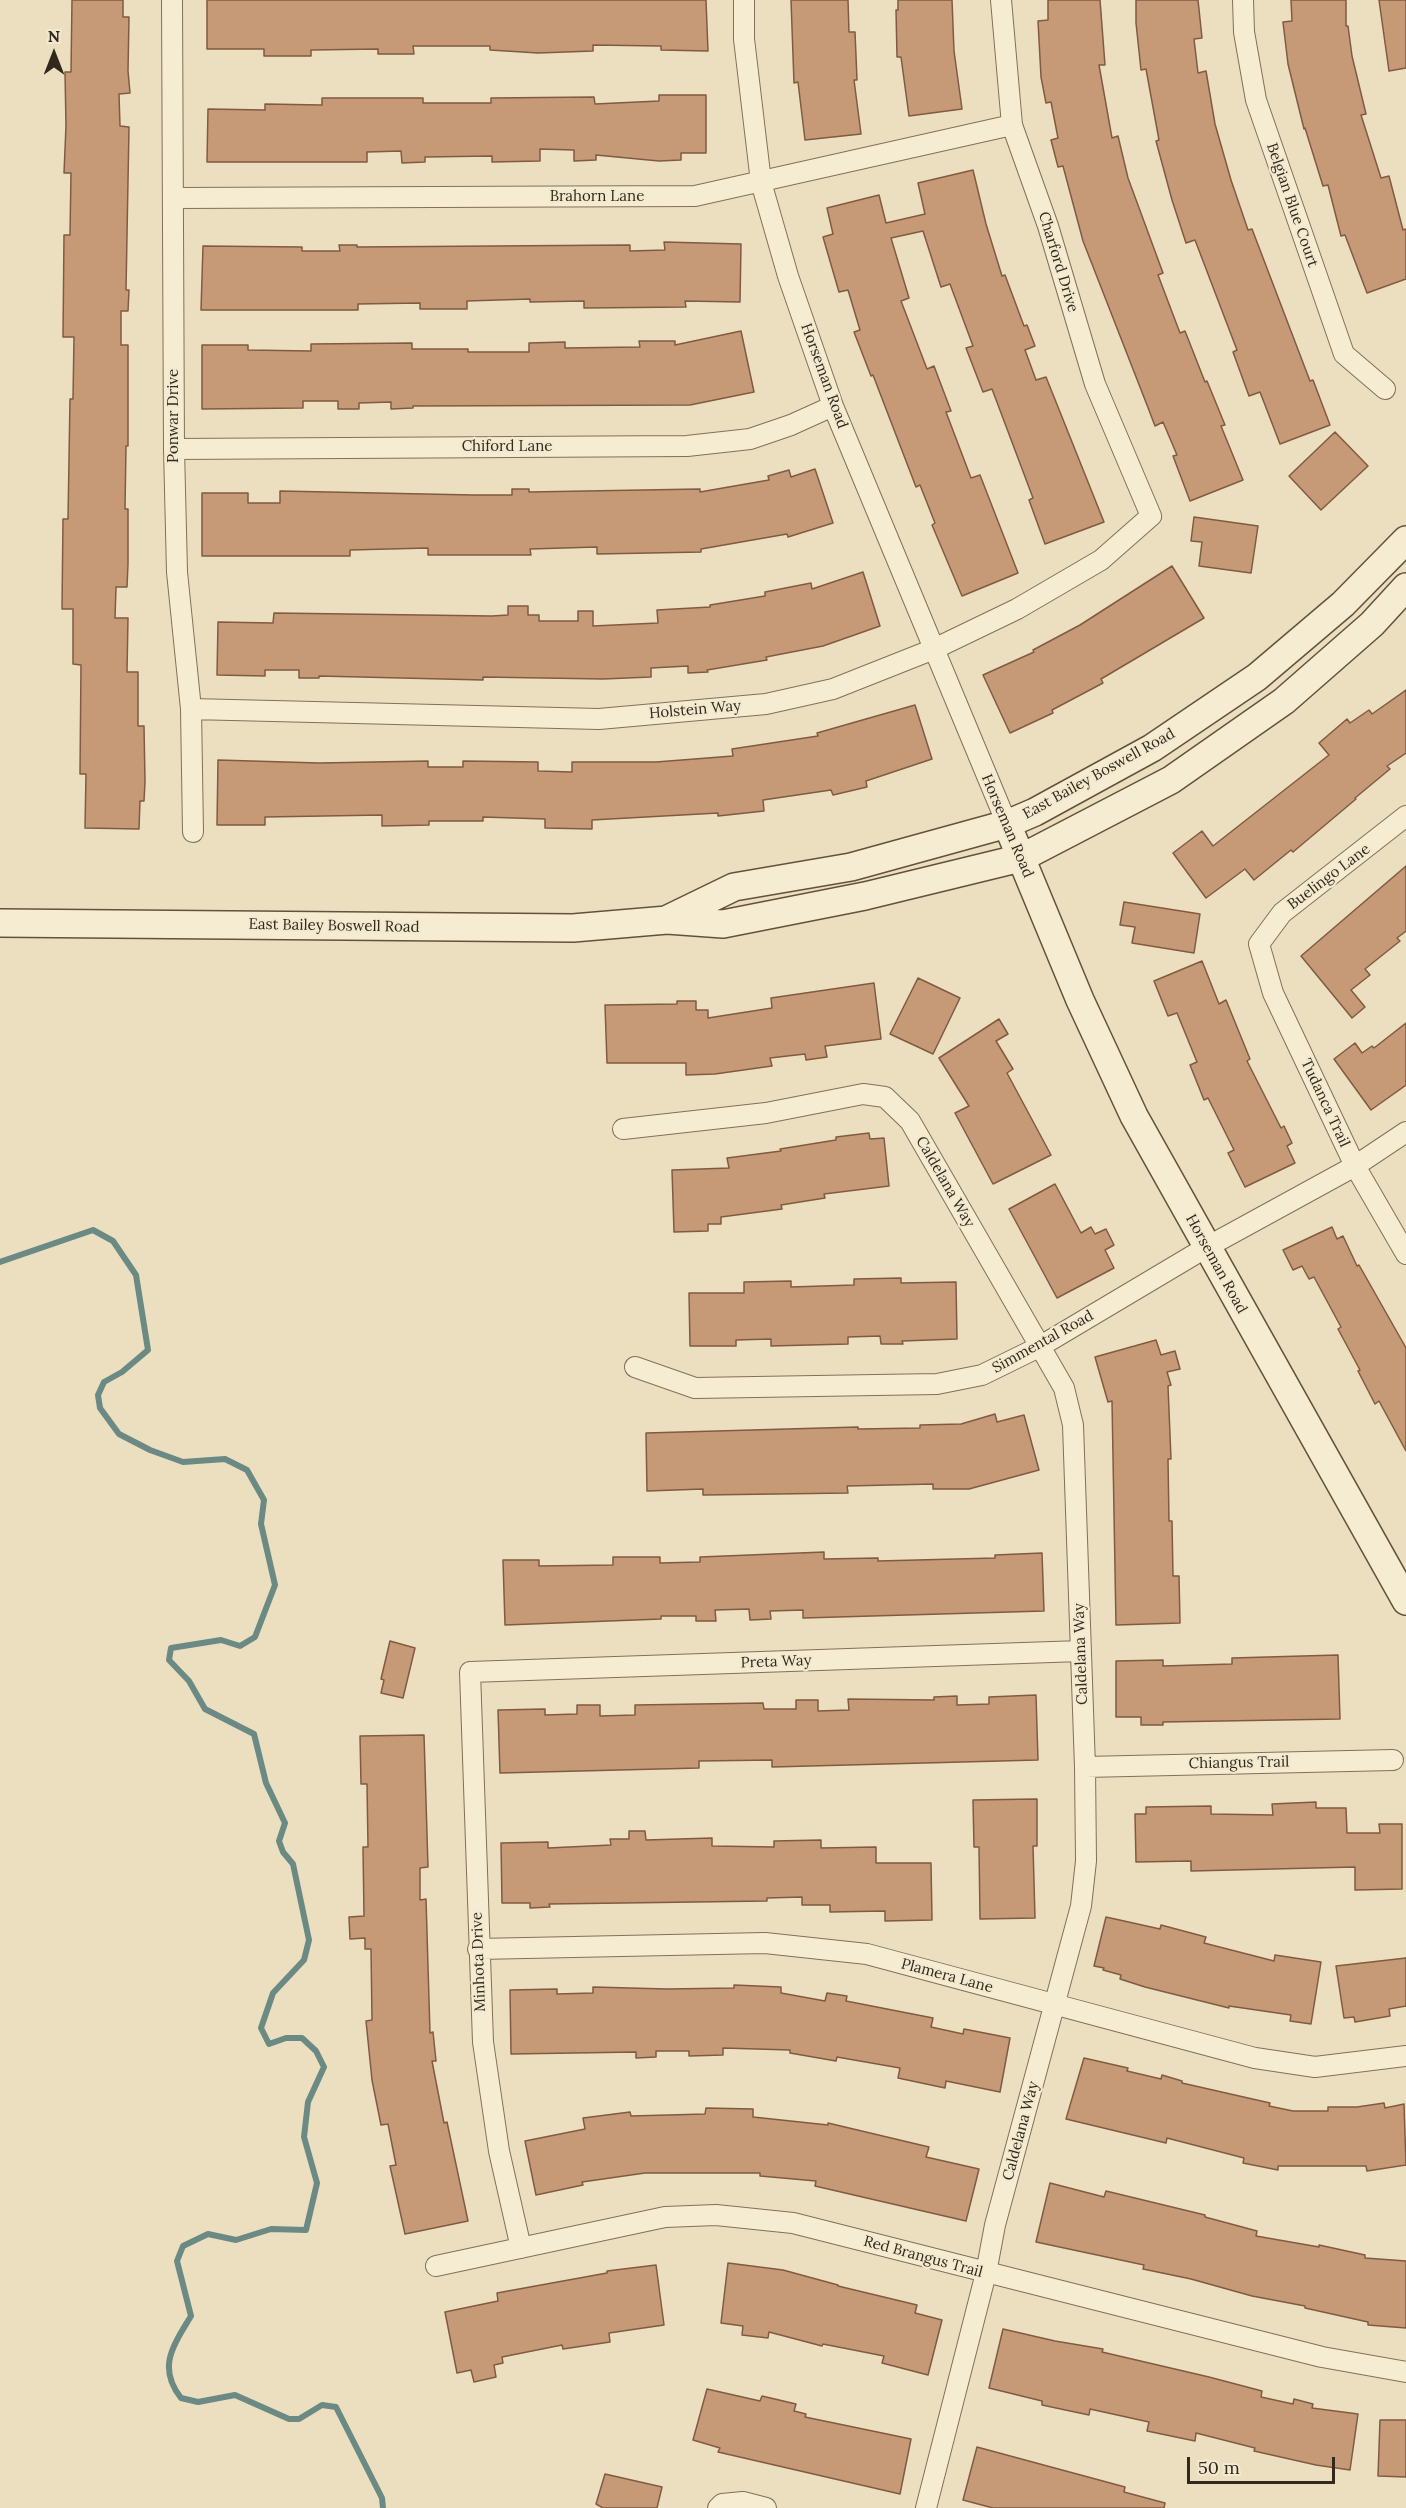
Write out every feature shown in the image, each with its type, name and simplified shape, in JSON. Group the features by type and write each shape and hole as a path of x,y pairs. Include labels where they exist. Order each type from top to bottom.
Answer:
{"street":[{"name":"Ponwar Drive","path":"172,0 174,449 177,572 191,710 193,832"},
{"name":"Horseman Road","path":"744,0 744,39 761,182 788,276 833,406 1080,1000 1134,1116 1406,1600"},
{"name":"Charford Drive","path":"1001,0 1012,125 1048,226 1095,384 1150,516"},
{"name":"Belgian Blue Court","path":"1243,0 1244,32 1256,99 1344,354 1385,389"},
{"name":"Brahorn Lane","path":"174,198 695,196 1012,125"},
{"name":"Chiford Lane","path":"174,449 687,446 750,439 791,425 833,406"},
{"name":"Holstein Way","path":"191,710 599,719 766,704 833,689 934,649 1017,609 1101,560 1150,516"},
{"name":"East Bailey Boswell Road","path":"667,920 734,887 851,867 1007,824 1035,812 1152,748 1257,677 1343,604 1406,540"},
{"name":"East Bailey Boswell Road","path":"0,923 573,928 667,920 723,924 865,896 1021,858 1171,780 1284,701 1372,624 1406,587"},
{"name":"Buelingo Lane","path":"1259,944 1282,913 1406,816"},
{"name":"Tudanca Trail","path":"1259,944 1273,993 1355,1166 1406,1254"},
{"name":"Caldelana Way","path":"623,1129 766,1113 863,1094 885,1097 910,1121 1064,1388 1073,1425 1085,1767 1086,1861 1081,1906 995,2225 986,2273 926,2508"},
{"name":"Simmental Road","path":"635,1367 695,1388 938,1384 982,1375 1039,1347 1207,1247 1355,1166 1406,1132"},
{"name":"Preta Way","path":"470,1672 1081,1651"},
{"name":"Minhota Drive","path":"470,1672 483,2042 499,2151 521,2248"},
{"name":"Chiangus Trail","path":"1085,1767 1393,1760"},
{"name":"Plamera Lane","path":"478,1949 765,1943 867,1954 1255,2058 1315,2067 1406,2056"},
{"name":"Red Brangus Trail","path":"436,2266 665,2217 716,2215 793,2223 1322,2357 1406,2372"},
{"path":"720,2506 743,2502 765,2508"}],"building":[{"path":"72,0 123,0 123,17 129,17 130,93 119,94 120,126 129,127 126,290 129,290 128,311 121,311 121,345 128,345 128,446 126,446 125,509 128,509 128,564 127,587 116,587 115,618 128,618 127,672 138,672 138,726 144,726 145,782 144,801 140,801 139,829 85,828 86,774 80,774 81,665 73,664 73,609 62,609 63,519 68,519 70,399 73,399 74,337 63,337 64,235 70,235 71,173 64,173 65,72 71,72"},
{"path":"207,0 706,0 708,51 661,50 661,46 593,45 593,51 538,53 490,50 490,46 413,46 414,54 378,54 378,49 311,50 311,56 264,56 264,49 207,49"},
{"path":"791,0 848,0 849,32 855,32 857,80 854,80 861,134 805,140 798,82 794,83"},
{"path":"898,0 952,0 954,51 962,109 909,116 901,57 897,57 896,10 898,10"},
{"path":"1048,0 1100,0 1105,65 1099,65 1112,138 1118,136 1128,178 1163,273 1158,275 1180,333 1185,331 1205,382 1207,381 1225,425 1221,426 1243,480 1190,501 1173,456 1177,455 1163,422 1155,426 1083,241 1063,166 1058,167 1051,140 1058,138 1051,102 1046,103 1041,77 1038,21 1048,20"},
{"path":"1136,0 1198,0 1202,38 1194,39 1198,73 1206,71 1215,124 1231,180 1248,230 1252,229 1310,381 1313,380 1330,425 1280,444 1260,392 1249,396 1233,352 1237,350 1195,240 1186,243 1172,200 1156,141 1159,140 1146,69 1141,70"},
{"path":"1291,0 1346,0 1346,26 1348,26 1352,56 1366,114 1361,115 1381,178 1389,176 1403,230 1406,229 1406,279 1367,293 1345,235 1341,236 1328,185 1323,186 1304,129 1288,64 1283,22 1292,21"},
{"path":"1379,0 1406,0 1406,68 1389,71"},
{"path":"659,95 706,95 706,153 681,153 681,160 659,161 596,155 596,160 574,161 574,150 540,149 540,161 492,162 492,156 425,157 425,162 402,163 401,151 367,152 367,162 207,162 208,109 265,110 265,104 322,105 322,98 423,98 423,103 491,103 491,98 594,97 595,104 659,101"},
{"path":"973,170 1002,276 1005,275 1024,326 1027,325 1035,346 1025,350 1036,380 1046,377 1104,522 1045,544 1029,500 1033,498 992,389 983,392 966,348 973,346 950,284 941,287 923,231 891,238 909,298 901,301 927,369 934,366 951,411 946,412 971,478 980,475 1018,573 962,596 932,525 935,523 920,485 916,487 873,375 871,376 854,332 860,330 848,290 839,292 823,237 833,234 827,208 879,195 886,223 925,214 918,183"},
{"path":"664,242 741,244 740,302 685,301 686,307 584,308 584,301 530,302 530,299 467,301 467,309 420,309 420,303 358,304 358,310 201,310 203,246 302,247 302,251 340,251 339,245 357,245 357,247 630,245 630,251 665,250"},
{"path":"741,331 754,392 690,405 413,406 413,408 391,409 391,402 359,403 359,409 338,409 338,401 303,401 303,408 202,409 202,345 248,345 248,350 311,351 311,344 412,343 412,349 529,352 529,343 565,342 565,348 640,347 639,341 675,341 675,345"},
{"path":"1335,432 1368,466 1321,510 1289,476"},
{"path":"815,469 833,523 788,537 787,534 701,549 701,552 597,554 597,547 530,549 531,555 428,555 428,548 350,550 350,556 202,556 202,493 248,493 248,503 280,503 280,491 473,495 512,495 512,489 529,489 529,492 700,489 700,492 769,480 768,476 789,470 791,477"},
{"path":"1194,517 1258,526 1251,573 1199,566 1202,542 1191,541"},
{"path":"1172,566 1204,618 1101,679 1103,683 1052,710 1053,713 1010,733 983,675 1034,652 1033,650 1080,625"},
{"path":"863,572 880,626 823,646 766,657 767,660 707,670 708,672 688,673 688,666 651,668 651,677 603,679 483,677 483,680 319,676 319,678 299,678 299,670 265,670 265,676 217,675 218,622 273,623 274,613 492,616 508,615 508,606 528,606 528,615 539,615 539,621 578,621 578,611 593,611 593,626 658,623 657,610 710,607 710,605 765,596 765,592 811,583 812,589"},
{"path":"1406,690 1406,753 1387,766 1390,769 1293,852 1291,850 1254,880 1245,869 1206,898 1173,853 1202,831 1213,846 1329,755 1319,743 1347,719 1350,723 1369,710 1372,714"},
{"path":"915,705 932,759 866,781 867,787 833,795 831,790 763,800 764,811 718,816 718,813 592,820 592,829 545,828 545,819 483,817 483,821 429,821 429,825 382,826 382,815 265,817 265,825 217,825 218,760 319,763 428,761 428,767 463,767 463,761 538,762 538,771 572,772 572,762 656,762 733,756 732,749 818,736 817,733"},
{"path":"1406,866 1406,931 1397,938 1400,941 1365,969 1370,975 1351,990 1365,1007 1352,1018 1301,956"},
{"path":"1124,902 1200,914 1194,953 1132,943 1135,927 1120,925"},
{"path":"1202,961 1219,1004 1226,1000 1250,1059 1247,1061 1281,1128 1284,1126 1292,1143 1287,1146 1295,1163 1245,1187 1228,1153 1234,1150 1208,1098 1204,1100 1190,1065 1197,1062 1177,1013 1168,1016 1154,981"},
{"path":"918,978 960,998 933,1054 890,1034"},
{"path":"874,983 881,1039 825,1046 827,1057 806,1060 805,1054 770,1058 772,1066 715,1074 686,1075 686,1063 607,1063 605,1005 677,1004 677,1001 696,1001 696,1010 708,1010 708,1018 772,1008 771,998"},
{"path":"999,1019 1008,1034 996,1041 1013,1069 1007,1073 1051,1155 993,1184 955,1113 969,1106 939,1058"},
{"path":"1406,1023 1406,1085 1371,1110 1334,1059 1355,1043 1362,1053 1372,1046 1374,1048"},
{"path":"869,1133 870,1139 884,1138 889,1186 824,1194 825,1198 781,1205 782,1209 721,1217 721,1224 708,1224 708,1231 674,1232 672,1170 729,1168 727,1158 781,1151 780,1149 836,1140 836,1137"},
{"path":"1055,1184 1081,1233 1091,1227 1095,1234 1106,1229 1114,1245 1105,1250 1114,1268 1057,1298 1009,1209"},
{"path":"1332,1227 1337,1239 1343,1236 1357,1266 1359,1265 1406,1348 1406,1451 1379,1401 1375,1404 1338,1329 1341,1327 1314,1277 1309,1279 1302,1266 1293,1270 1283,1250"},
{"path":"901,1278 901,1283 956,1282 957,1339 881,1344 880,1336 848,1337 848,1344 771,1346 771,1339 736,1340 736,1346 690,1346 689,1293 744,1293 744,1282 791,1281 791,1287 854,1285 854,1279"},
{"path":"1156,1340 1161,1355 1175,1351 1180,1369 1167,1372 1171,1385 1168,1386 1171,1459 1168,1459 1169,1521 1172,1521 1173,1576 1179,1576 1180,1623 1116,1625 1112,1401 1108,1402 1095,1357"},
{"path":"995,1414 997,1422 1024,1415 1039,1470 969,1489 933,1489 933,1484 847,1486 848,1493 703,1495 703,1489 647,1491 646,1433 858,1427 858,1429 920,1428 920,1425 961,1424"},
{"path":"824,1552 824,1559 878,1558 878,1561 995,1558 995,1555 1042,1553 1044,1611 803,1618 803,1610 770,1611 771,1619 750,1620 749,1609 715,1610 716,1621 696,1621 696,1616 661,1616 661,1619 505,1625 503,1560 539,1560 539,1566 613,1565 613,1557 660,1557 660,1563 700,1562 700,1557"},
{"path":"390,1641 415,1648 403,1698 381,1693 384,1680 381,1679"},
{"path":"1338,1655 1340,1719 1163,1722 1163,1725 1141,1725 1141,1717 1116,1717 1116,1661 1163,1660 1163,1666 1232,1664 1232,1658"},
{"path":"1036,1695 1038,1760 772,1767 772,1760 699,1761 699,1768 500,1773 498,1710 545,1709 545,1715 577,1714 577,1705 600,1705 600,1716 635,1715 635,1705 763,1703 764,1709 796,1709 796,1700 818,1700 818,1711 849,1710 848,1699 934,1700 934,1697 957,1696 957,1705 989,1704 989,1697"},
{"path":"424,1735 428,1867 420,1868 420,1900 426,1899 430,2033 433,2032 436,2061 432,2061 444,2123 447,2122 468,2221 405,2234 390,2166 396,2165 388,2124 381,2125 372,2080 366,2021 372,2020 371,1949 365,1949 365,1938 350,1939 349,1917 364,1916 363,1847 368,1847 367,1784 361,1784 360,1736"},
{"path":"1037,1799 1037,1846 1033,1846 1035,1918 980,1919 979,1847 974,1847 973,1800"},
{"path":"1316,1802 1316,1808 1346,1808 1347,1833 1380,1833 1379,1824 1402,1824 1402,1889 1355,1890 1355,1867 1191,1871 1191,1861 1136,1862 1135,1814 1146,1814 1146,1807 1211,1806 1211,1814 1273,1815 1272,1804"},
{"path":"629,1831 645,1831 646,1840 712,1838 712,1846 774,1847 774,1841 821,1840 821,1848 876,1847 876,1863 931,1863 932,1920 885,1921 885,1911 830,1912 830,1905 802,1905 802,1897 767,1898 767,1901 549,1904 550,1907 530,1908 530,1903 502,1903 501,1843 548,1842 548,1848 611,1845 610,1839 629,1839"},
{"path":"1106,1917 1160,1929 1161,1925 1206,1937 1204,1943 1274,1961 1275,1955 1321,1962 1311,2024 1290,2021 1291,2015 1229,2006 1229,2008 1145,1987 1120,1979 1121,1975 1094,1966"},
{"path":"1406,1958 1406,2006 1389,2009 1390,2016 1355,2022 1354,2017 1344,2018 1336,1966"},
{"path":"734,1985 781,1987 781,1993 825,2001 827,1993 847,1996 846,2001 933,2018 931,2027 963,2034 964,2029 1010,2038 1000,2092 946,2081 945,2088 898,2078 900,2068 837,2057 836,2061 790,2053 790,2050 723,2048 723,2055 689,2056 689,2051 656,2051 656,2057 636,2058 636,2052 511,2054 510,1990 557,1989 557,1994 593,1993 593,1987 667,1989 734,1988"},
{"path":"1084,2058 1128,2068 1127,2071 1161,2079 1162,2075 1182,2081 1182,2083 1270,2103 1269,2106 1293,2111 1328,2111 1328,2107 1357,2107 1384,2103 1385,2108 1404,2104 1406,2165 1367,2171 1366,2166 1278,2166 1278,2170 1243,2163 1244,2158 1167,2138 1166,2143 1066,2119"},
{"path":"706,2108 753,2109 753,2117 828,2125 828,2123 929,2147 926,2157 979,2169 966,2221 815,2186 816,2181 760,2176 760,2173 645,2173 582,2182 583,2185 536,2195 525,2141 585,2129 583,2118 630,2112 631,2116 705,2114"},
{"path":"1050,2183 1104,2197 1106,2191 1205,2215 1205,2217 1257,2231 1256,2236 1319,2247 1319,2245 1365,2255 1365,2258 1406,2261 1406,2328 1368,2325 1368,2322 1305,2308 1305,2306 1252,2296 1191,2279 1143,2269 1144,2265 1036,2242"},
{"path":"728,2263 783,2270 917,2305 915,2313 942,2320 928,2375 882,2363 884,2356 823,2344 822,2346 769,2332 768,2338 742,2335 743,2326 721,2323"},
{"path":"656,2265 664,2325 609,2333 610,2342 563,2349 562,2345 502,2357 503,2363 494,2365 496,2377 474,2382 471,2370 457,2373 445,2312 498,2301 497,2293 607,2273 607,2271"},
{"path":"1003,2329 1103,2349 1102,2352 1262,2391 1261,2397 1293,2404 1294,2399 1313,2404 1312,2408 1358,2414 1350,2470 1254,2451 1255,2448 1196,2433 1195,2441 1147,2431 1149,2422 1090,2409 1089,2415 1042,2405 1042,2401 989,2388"},
{"path":"707,2389 760,2401 762,2396 796,2404 794,2411 806,2414 805,2417 911,2439 900,2494 718,2452 720,2448 693,2440"},
{"path":"1380,2420 1406,2420 1406,2477 1378,2476"},
{"path":"977,2447 1125,2487 1124,2492 1165,2503 1164,2508 993,2508 963,2500"},
{"path":"605,2474 662,2487 657,2508 603,2508 596,2504"}],"waterway":[{"path":"0,1262 93,1230 113,1241 136,1275 148,1350 122,1372 104,1382 98,1395 100,1408 119,1434 150,1450 183,1462 225,1459 247,1470 264,1500 261,1524 275,1585 255,1637 240,1646 221,1640 171,1648 169,1660 189,1681 205,1709 254,1734 266,1783 285,1823 279,1841 283,1852 293,1864 309,1940 304,1960 273,1993 261,2028 269,2044 286,2038 302,2038 316,2051 324,2067 308,2102 304,2137 317,2183 306,2230 271,2229 236,2240 208,2234 183,2246 177,2261 191,2316 178,2337 170,2357 170,2376 181,2398 198,2402 235,2395 289,2419 299,2419 322,2405 336,2407 382,2498 383,2508"}]}
